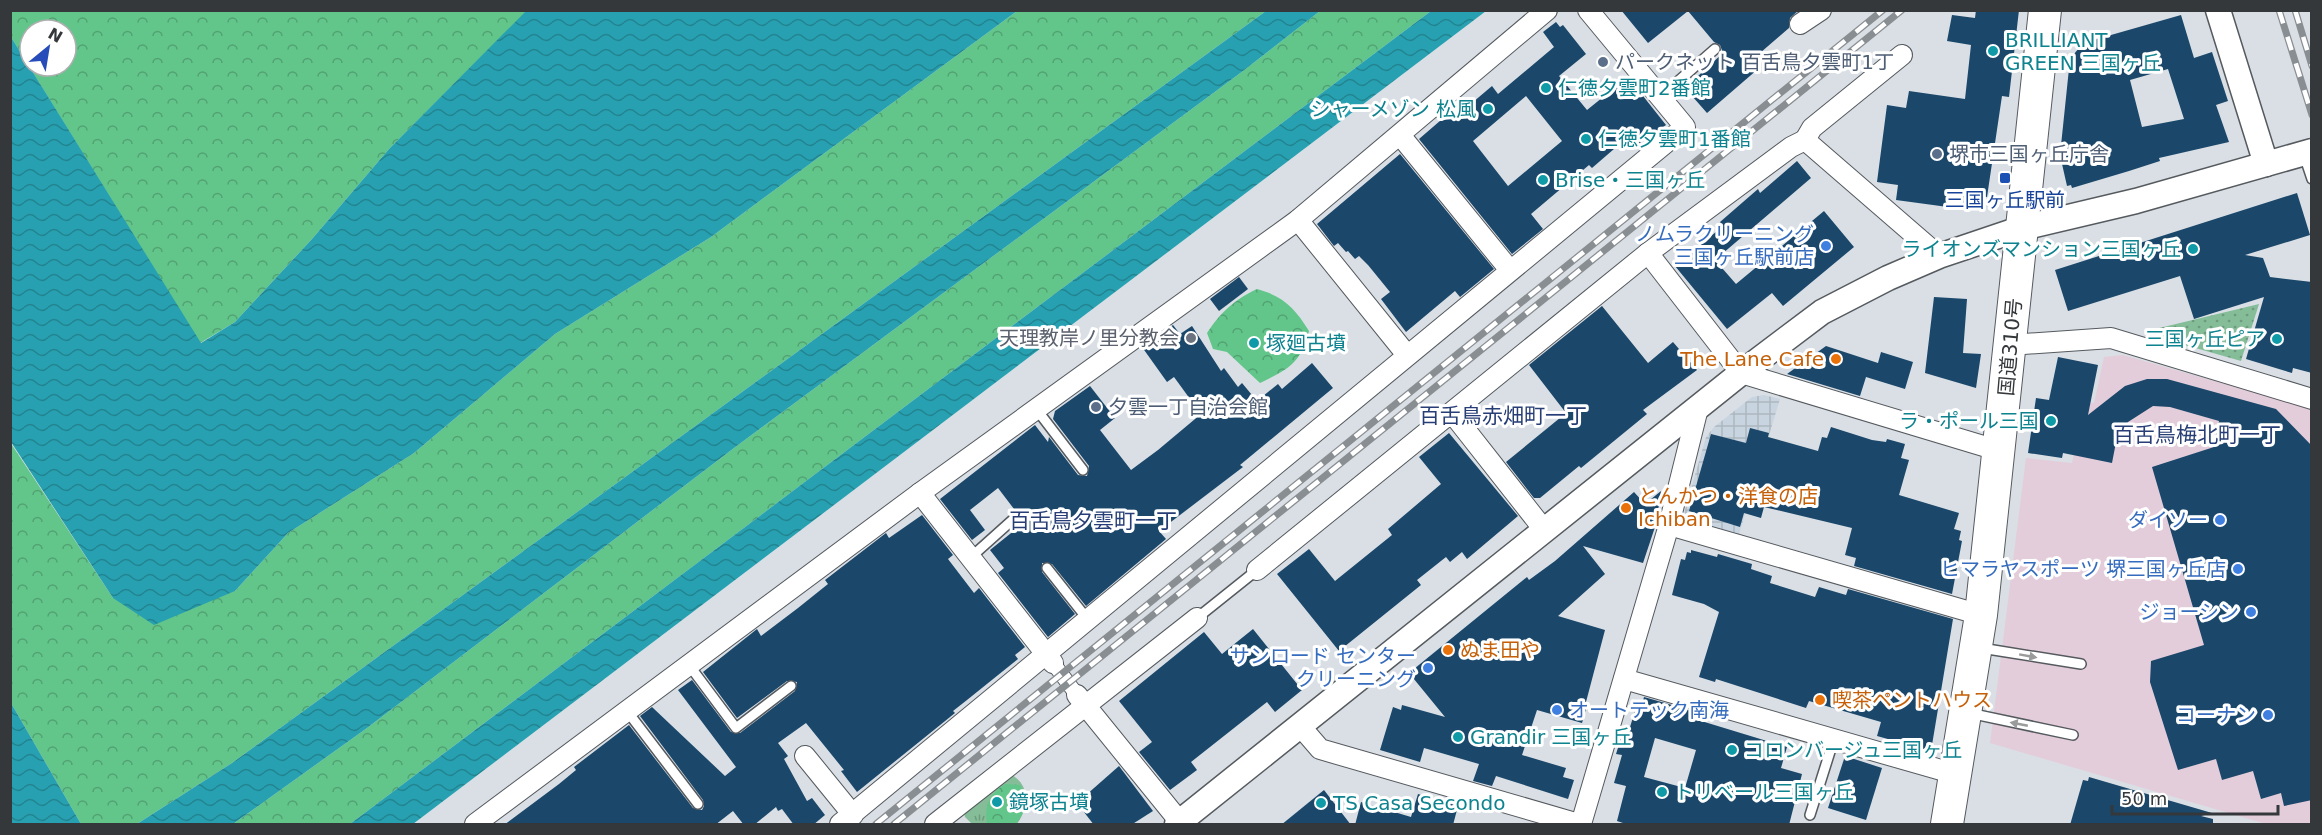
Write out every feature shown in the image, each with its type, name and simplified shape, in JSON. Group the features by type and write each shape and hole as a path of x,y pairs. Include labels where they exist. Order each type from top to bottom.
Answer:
{"highway":[{"name":"国道310号","path":"1947,825 1981,615 2045,10"}],"street":[{"path":"475,825 920,493 1298,220 1547,10"},
{"path":"805,756 847,820 1050,659 1089,621 1509,269 1684,127 1588,10"},
{"path":"1800,24 1821,10"},
{"path":"2218,10 2266,164"},
{"path":"1257,570 1453,414 1648,253 1791,147 1805,140 1812,128 1858,97 1902,55"},
{"path":"1400,135 1509,269"},
{"path":"1805,140 1864,186 1939,256"},
{"path":"920,493 1050,659 1108,741 1179,823 1741,373 1822,312 1888,278 1939,256 2022,228 2136,201 2307,152"},
{"path":"1298,220 1407,355"},
{"path":"1648,253 1741,373 2000,451"},
{"path":"2010,345 2111,338 2312,399"},
{"path":"1301,727 1320,749 1580,825 1669,525 1698,408"},
{"path":"1453,414 1545,531"},
{"path":"1669,525 1981,615"},
{"path":"935,825 1081,700 1197,618"},
{"path":"1624,679 1955,774"}],"lane":[{"path":"1660,97 1715,49"},
{"path":"2307,152 2312,179"},
{"path":"1037,410 1083,470"},
{"path":"970,558 1018,515"},
{"path":"1047,568 1089,621"},
{"path":"1197,618 1257,570"},
{"path":"1976,647 2081,664"},
{"path":"689,665 736,728 791,686"},
{"path":"627,711 698,804"},
{"path":"1965,712 2073,735"},
{"path":"1810,815 1834,739"}],"shaded area":[{"path":"2123,355 2309,408 2312,413 2311,824 2266,824 1990,743 2026,458 2072,463 2084,402 2094,403 2104,357"},
{"path":"1764,395 1780,399 1739,534 1691,520 1684,513 1706,437 1714,427 1752,397"}],"green space":[{"path":"11,11 527,11 389,149 312,239 235,322 200,343 36,78 78,78 78,18 18,18 18,48 11,37"},
{"path":"1017,11 1266,11 232,763 137,824 81,824 11,703 10,442 113,598 235,591 288,533 414,453 555,334 711,237"},
{"path":"1320,11 1431,11 350,824 233,824 367,728 734,448 1243,71"},
{"path":"1257,289 1274,295 1288,304 1309,331 1302,351 1292,364 1260,383 1227,352 1213,349 1207,333 1229,307"},
{"path":"2259,304 2241,361 2150,335 2151,330"},
{"path":"1008,773 1021,783 1026,796 1024,810 1017,824 972,824 965,817 963,808"},
{"path":"1005,784 1020,785 1023,790 1025,805 1022,814 1016,824 987,824 986,812 991,796"}],"water":[{"path":"527,10 1017,11 711,237 555,334 414,453 288,533 235,591 154,625 113,598 11,442 11,37 18,48 18,78 36,78 201,343 235,322 312,239 389,149"},
{"path":"1266,11 1320,11 1243,71 734,448 367,728 233,824 137,824 232,763"},
{"path":"1431,11 1486,11 413,824 350,824"},
{"path":"11,703 81,824 11,824"}],"building":[{"path":"1621,10 1799,10 1790,18 1789,28 1753,59 1756,62 1753,64 1758,69 1707,113 1685,88 1723,53 1720,45 1714,42 1688,11 1648,43"},
{"name":"堺市三国ヶ丘庁舎","path":"1976,10 2019,10 2009,97 2002,96 1987,197 1972,195 1970,210 1896,200 1898,185 1877,182 1887,105 1906,108 1909,91 1965,99 1971,45 1947,41 1952,15 1975,18"},
{"path":"2181,15 2194,58 2212,52 2228,101 2216,105 2229,142 2159,158 2160,161 2072,188 2071,185 2067,186 2060,155 2070,59 2083,43","holes":["2168,69 2184,119 2142,127 2130,80"]},
{"path":"1556,22 1560,27 1563,25 1586,54 1559,76 1587,110 1628,77 1666,125 1637,145 1629,136 1592,168 1589,165 1531,214 1543,229 1512,254 1419,139 1448,114 1453,119 1492,86 1498,94 1554,47 1543,32","holes":["1526,96 1562,141 1508,186 1473,141"]},
{"path":"1400,154 1494,269 1460,297 1455,291 1406,332 1381,299 1390,292 1368,265 1359,256 1355,259 1338,243 1334,246 1317,224"},
{"path":"1797,161 1811,178 1715,260 1736,284 1824,211 1854,247 1783,306 1772,293 1727,329 1675,266 1723,226 1720,222 1758,189 1760,193"},
{"path":"2297,193 2310,235 2245,255 2263,258 2270,277 2312,282 2312,373 2293,368 2292,373 2246,359 2264,297 2194,319 2180,276 2068,311 2055,270"},
{"path":"1239,277 1248,289 1219,311 1210,299"},
{"path":"1934,297 1967,299 1963,353 1981,354 1976,388 1925,373"},
{"path":"1602,306 1648,363 1673,342 1697,370 1643,410 1647,414 1581,468 1579,466 1540,498 1534,498 1506,462 1566,413 1529,365"},
{"path":"1173,325 1180,334 1192,326 1221,371 1224,368 1238,387 1242,383 1257,401 1278,384 1282,389 1312,363 1333,388 1240,465 1243,467 1159,531 1166,539 1086,606 1052,564 1042,563 1042,572 1075,614 1048,637 998,573 1004,568 990,550 1025,522 1023,511 1014,509 998,488 970,510 985,530 972,540 940,499 1035,425 1048,442 1049,437 1078,475 1087,476 1089,466 1053,419 1055,411 1090,386 1115,418 1100,430 1131,470 1158,450 1201,414 1174,377 1167,382 1142,347"},
{"path":"1826,346 1878,363 1881,352 1913,362 1905,389 1866,377 1860,396 1787,374"},
{"path":"2058,357 2098,365 2088,415 2125,386 2147,379 2167,379 2276,409 2312,446 2312,800 2284,806 2281,793 2261,799 2253,771 2222,780 2216,759 2178,770 2150,682 2151,661 2204,645 2152,467 2214,447 2219,421 2170,407 2153,406 2128,422 2117,437 2112,463 2063,453 2062,458 2028,453 2036,398 2049,400"},
{"path":"1831,427 1872,440 1886,442 1887,439 1905,444 1901,458 1909,460 1899,495 1959,513 1954,529 1961,531 1959,540 1962,541 1952,594 1854,566 1856,558 1845,555 1852,528 1764,507 1761,518 1744,513 1740,527 1689,511 1711,434 1746,443 1750,428 1769,433 1768,437 1818,451 1822,437 1827,438"},
{"path":"1449,433 1518,516 1467,559 1462,552 1450,562 1446,557 1417,580 1421,585 1339,651 1277,574 1309,549 1335,581 1392,535 1388,529 1441,484 1419,457"},
{"path":"1661,491 1656,524 1643,563 1583,546 1605,574 1558,616 1605,630 1582,723 1537,710 1522,755 1566,768 1563,777 1574,780 1568,799 1496,776 1492,786 1473,781 1479,764 1424,748 1420,762 1380,750 1393,707 1401,710 1402,705 1445,717 1409,673 1527,577 1529,580 1555,561 1634,492 1645,504"},
{"path":"922,515 953,555 948,559 974,593 979,588 1025,647 1015,655 1018,659 857,792 841,771 844,770 806,723 778,743 788,756 784,759 807,801 812,798 825,815 813,825 794,825 782,809 778,811 776,807 754,825 744,825 733,811 715,825 504,825 559,784 576,770 574,767 629,725 693,808 702,810 703,800 640,716 652,707 725,776 736,767 678,690 692,680 731,732 740,733 795,691 797,682 787,681 737,718 703,672 757,629 761,636 798,608 828,584 825,580 886,533 889,538"},
{"path":"1691,550 1717,557 1718,554 1752,564 1751,569 1772,576 1770,583 1815,597 1819,587 1846,595 1848,589 1953,619 1931,751 1877,736 1881,722 1809,701 1806,708 1716,679 1715,682 1699,677 1719,612 1704,604 1672,595 1681,559 1685,560 1687,552 1691,553"},
{"path":"1253,629 1302,690 1275,712 1267,702 1191,762 1197,770 1170,790 1139,752 1152,742 1119,701 1204,632 1222,654"},
{"path":"1644,697 1700,713 1698,720 1787,747 1781,768 1802,774 1789,825 1629,825 1617,821 1626,786 1614,783 1622,755 1616,754 1625,726 1630,727 1635,711 1640,713","holes":["1655,738 1696,750 1685,788 1644,777"]},
{"path":"1845,756 1882,768 1866,820 1828,808"},
{"path":"1119,766 1153,811 1131,825 1094,825 1077,803"},
{"path":"2089,777 2212,813 2201,816 2213,819 2213,825 2070,825 2083,780 2088,781"},
{"name":"TS Casa Secondo","path":"1324,790 1351,825 1281,825"},
{"path":"1418,794 1458,806 1453,825 1355,825 1361,802 1411,817"}],"railway":[{"path":"876,824 1883,10"},
{"path":"894,824 1902,10"},
{"path":"2279,10 2312,115"},
{"path":"2295,10 2312,66"}],"place":[{"name":"BRILLIANT GREEN 三国ヶ丘","path":"1993,51"},
{"name":"パークネット 百舌鳥夕雲町1丁","path":"1603,62"},
{"name":"仁徳夕雲町2番館","path":"1546,88"},
{"name":"シャーメゾン 松風","path":"1488,109"},
{"name":"仁徳夕雲町1番館","path":"1586,139"},
{"name":"堺市三国ヶ丘庁舎","path":"1937,154"},
{"name":"三国ヶ丘駅前","path":"2005,178"},
{"name":"Brise・三国ヶ丘","path":"1543,180"},
{"name":"ノムラクリーニング 三国ヶ丘駅前店","path":"1826,246"},
{"name":"ライオンズマンション三国ヶ丘","path":"2193,249"},
{"name":"天理教岸ノ里分教会","path":"1191,338"},
{"name":"三国ヶ丘ピア","path":"2277,339"},
{"name":"塚廻古墳","path":"1254,343"},
{"name":"The Lane Cafe","path":"1836,359"},
{"name":"夕雲一丁自治会館","path":"1096,407"},
{"name":"ラ・ポール三国","path":"2051,421"},
{"name":"とんかつ・洋食の店 Ichiban","path":"1626,508"},
{"name":"ダイソー","path":"2220,520"},
{"name":"ヒマラヤスポーツ 堺三国ヶ丘店","path":"2238,569"},
{"name":"ジョーシン","path":"2251,612"},
{"name":"ぬま田や","path":"1448,650"},
{"name":"サンロード センター クリーニング","path":"1428,668"},
{"name":"喫茶ペントハウス","path":"1820,700"},
{"name":"オートテック南海","path":"1557,710"},
{"name":"コーナン","path":"2268,715"},
{"name":"Grandir 三国ヶ丘","path":"1458,737"},
{"name":"コロンバージュ三国ヶ丘","path":"1732,750"},
{"name":"トリベール三国ヶ丘","path":"1662,792"},
{"name":"鏡塚古墳","path":"997,802"},
{"name":"TS Casa Secondo","path":"1321,803"}],"district":[{"name":"百舌鳥赤畑町一丁","path":"1503,416"},
{"name":"百舌鳥梅北町一丁","path":"2197,435"},
{"name":"百舌鳥夕雲町一丁","path":"1093,521"}]}
